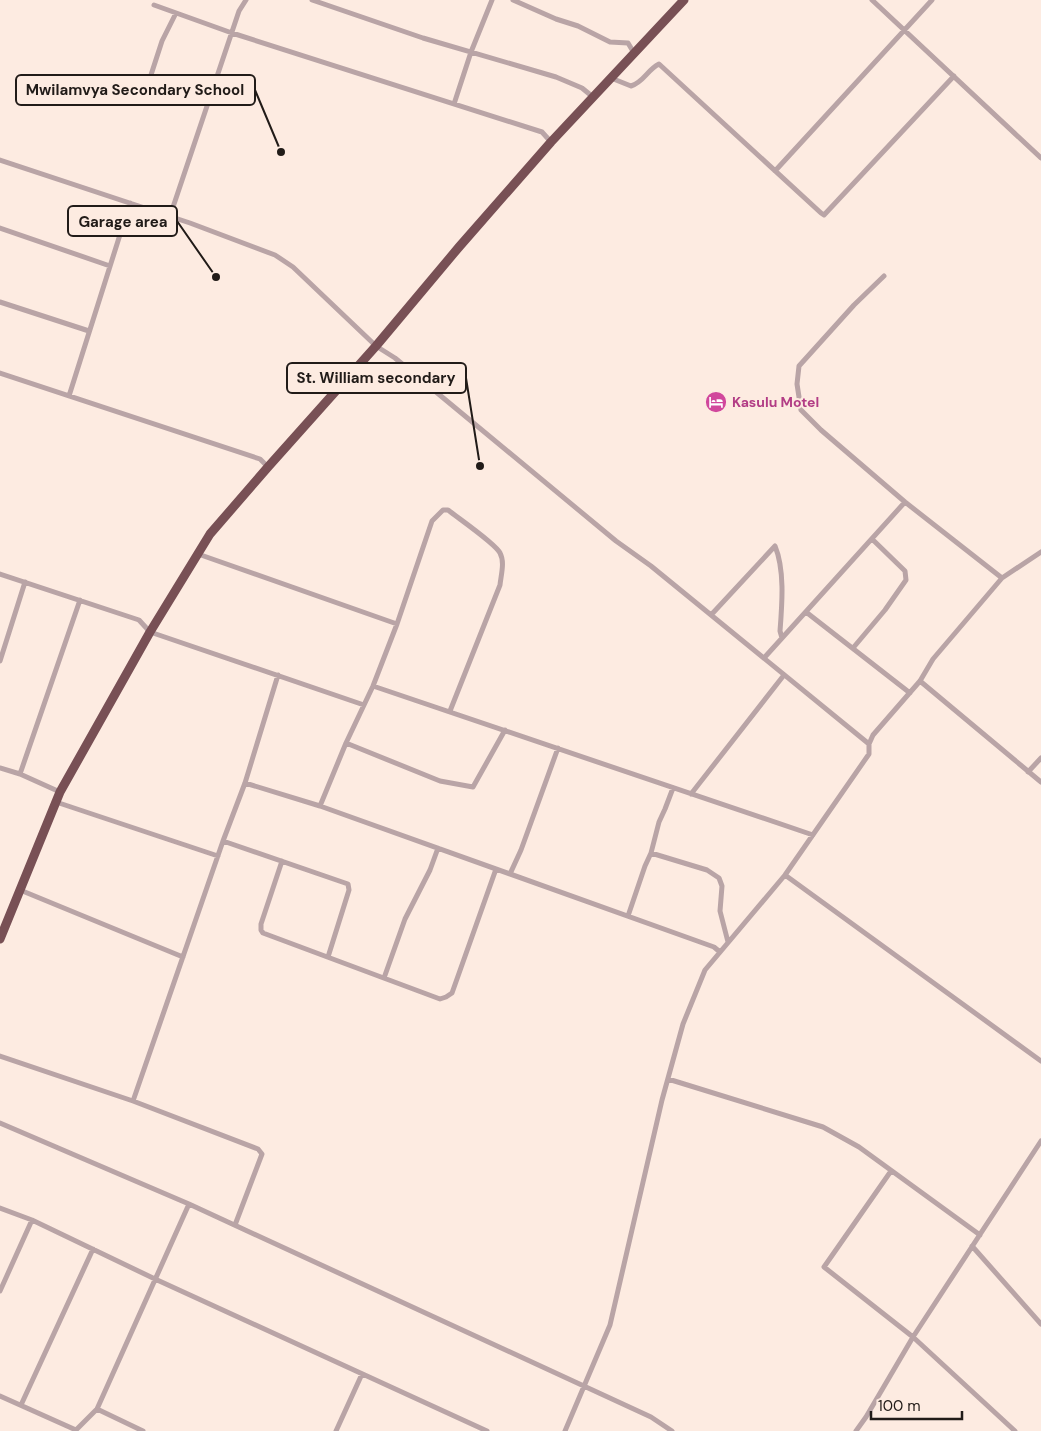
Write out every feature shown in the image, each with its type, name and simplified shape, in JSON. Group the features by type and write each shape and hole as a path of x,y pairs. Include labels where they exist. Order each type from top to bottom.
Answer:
{"highway":[{"path":"0,939 60,792 150,632 210,534 376,346 551,142 684,0"}],"street":[{"path":"170,216 239,11 246,0"},
{"path":"312,0 423,38 556,77 582,88 593,97"},
{"path":"454,104 471,52 492,0"},
{"path":"513,0 556,19 578,26 610,42 628,44 634,53"},
{"path":"872,0 1041,158"},
{"path":"774,171 932,0"},
{"path":"154,5 232,33 542,132 551,142"},
{"path":"150,78 162,41 176,13"},
{"path":"610,78 631,86 639,84 652,67 659,64 824,215 954,76"},
{"path":"0,160 170,216 275,255 293,266 376,346 394,358 869,744"},
{"path":"69,396 130,203"},
{"path":"0,228 110,266"},
{"path":"884,276 854,305 799,366 798,384 801,410 821,430 906,502 1002,578"},
{"path":"0,302 89,331"},
{"path":"0,373 260,458 268,467"},
{"path":"764,658 906,502"},
{"path":"320,806 346,743 373,686 397,624 432,521 443,510 448,510 494,546 501,553 503,566 500,585 450,711"},
{"path":"853,648 885,610 906,580 906,571 872,539"},
{"path":"711,615 776,546 780,557 780,630 782,638"},
{"path":"565,1431 610,1325 662,1100 683,1024 705,970 785,875 869,754 869,744 873,734 920,681 933,659 1002,578 1041,552"},
{"path":"198,554 397,624"},
{"path":"0,574 139,620 150,632 364,705"},
{"path":"0,661 25,582"},
{"path":"20,774 80,600"},
{"path":"806,612 910,693"},
{"path":"133,1102 244,783 278,675"},
{"path":"692,794 784,675"},
{"path":"920,681 1041,782"},
{"path":"373,686 813,835"},
{"path":"346,743 440,781 473,787 505,730"},
{"path":"510,874 521,850 558,748"},
{"path":"1028,772 1041,758"},
{"path":"0,768 20,774 60,792"},
{"path":"244,783 320,806 714,947 720,952"},
{"path":"628,916 651,852 659,822 673,788"},
{"path":"56,802 218,856"},
{"path":"223,841 348,884 349,890 328,957"},
{"path":"384,978 405,919 430,870 438,848"},
{"path":"651,852 707,870 720,878 722,886 720,910 728,942"},
{"path":"282,861 261,924 263,933 440,999 446,998 452,993 496,869"},
{"path":"785,875 1041,1061"},
{"path":"20,890 183,957"},
{"path":"0,1056 133,1102 258,1149 262,1154 235,1225"},
{"path":"668,1079 823,1127 859,1148 980,1235"},
{"path":"0,1123 235,1225 651,1416 672,1431"},
{"path":"856,1431 913,1336 1041,1141"},
{"path":"891,1171 824,1267 913,1336 1015,1431"},
{"path":"0,1396 76,1430 97,1409 189,1204"},
{"path":"0,1208 32,1220 155,1279 487,1431"},
{"path":"0,1291 32,1220"},
{"path":"972,1246 1041,1324"},
{"path":"21,1405 93,1250"},
{"path":"336,1431 362,1374"},
{"path":"97,1409 143,1431"}],"place":[{"name":"Mwilamvya Secondary School","path":"281,152"},
{"name":"Garage area","path":"216,277"},
{"name":"Kasulu Motel","path":"716,402"},
{"name":"St. William secondary","path":"480,466"}]}
